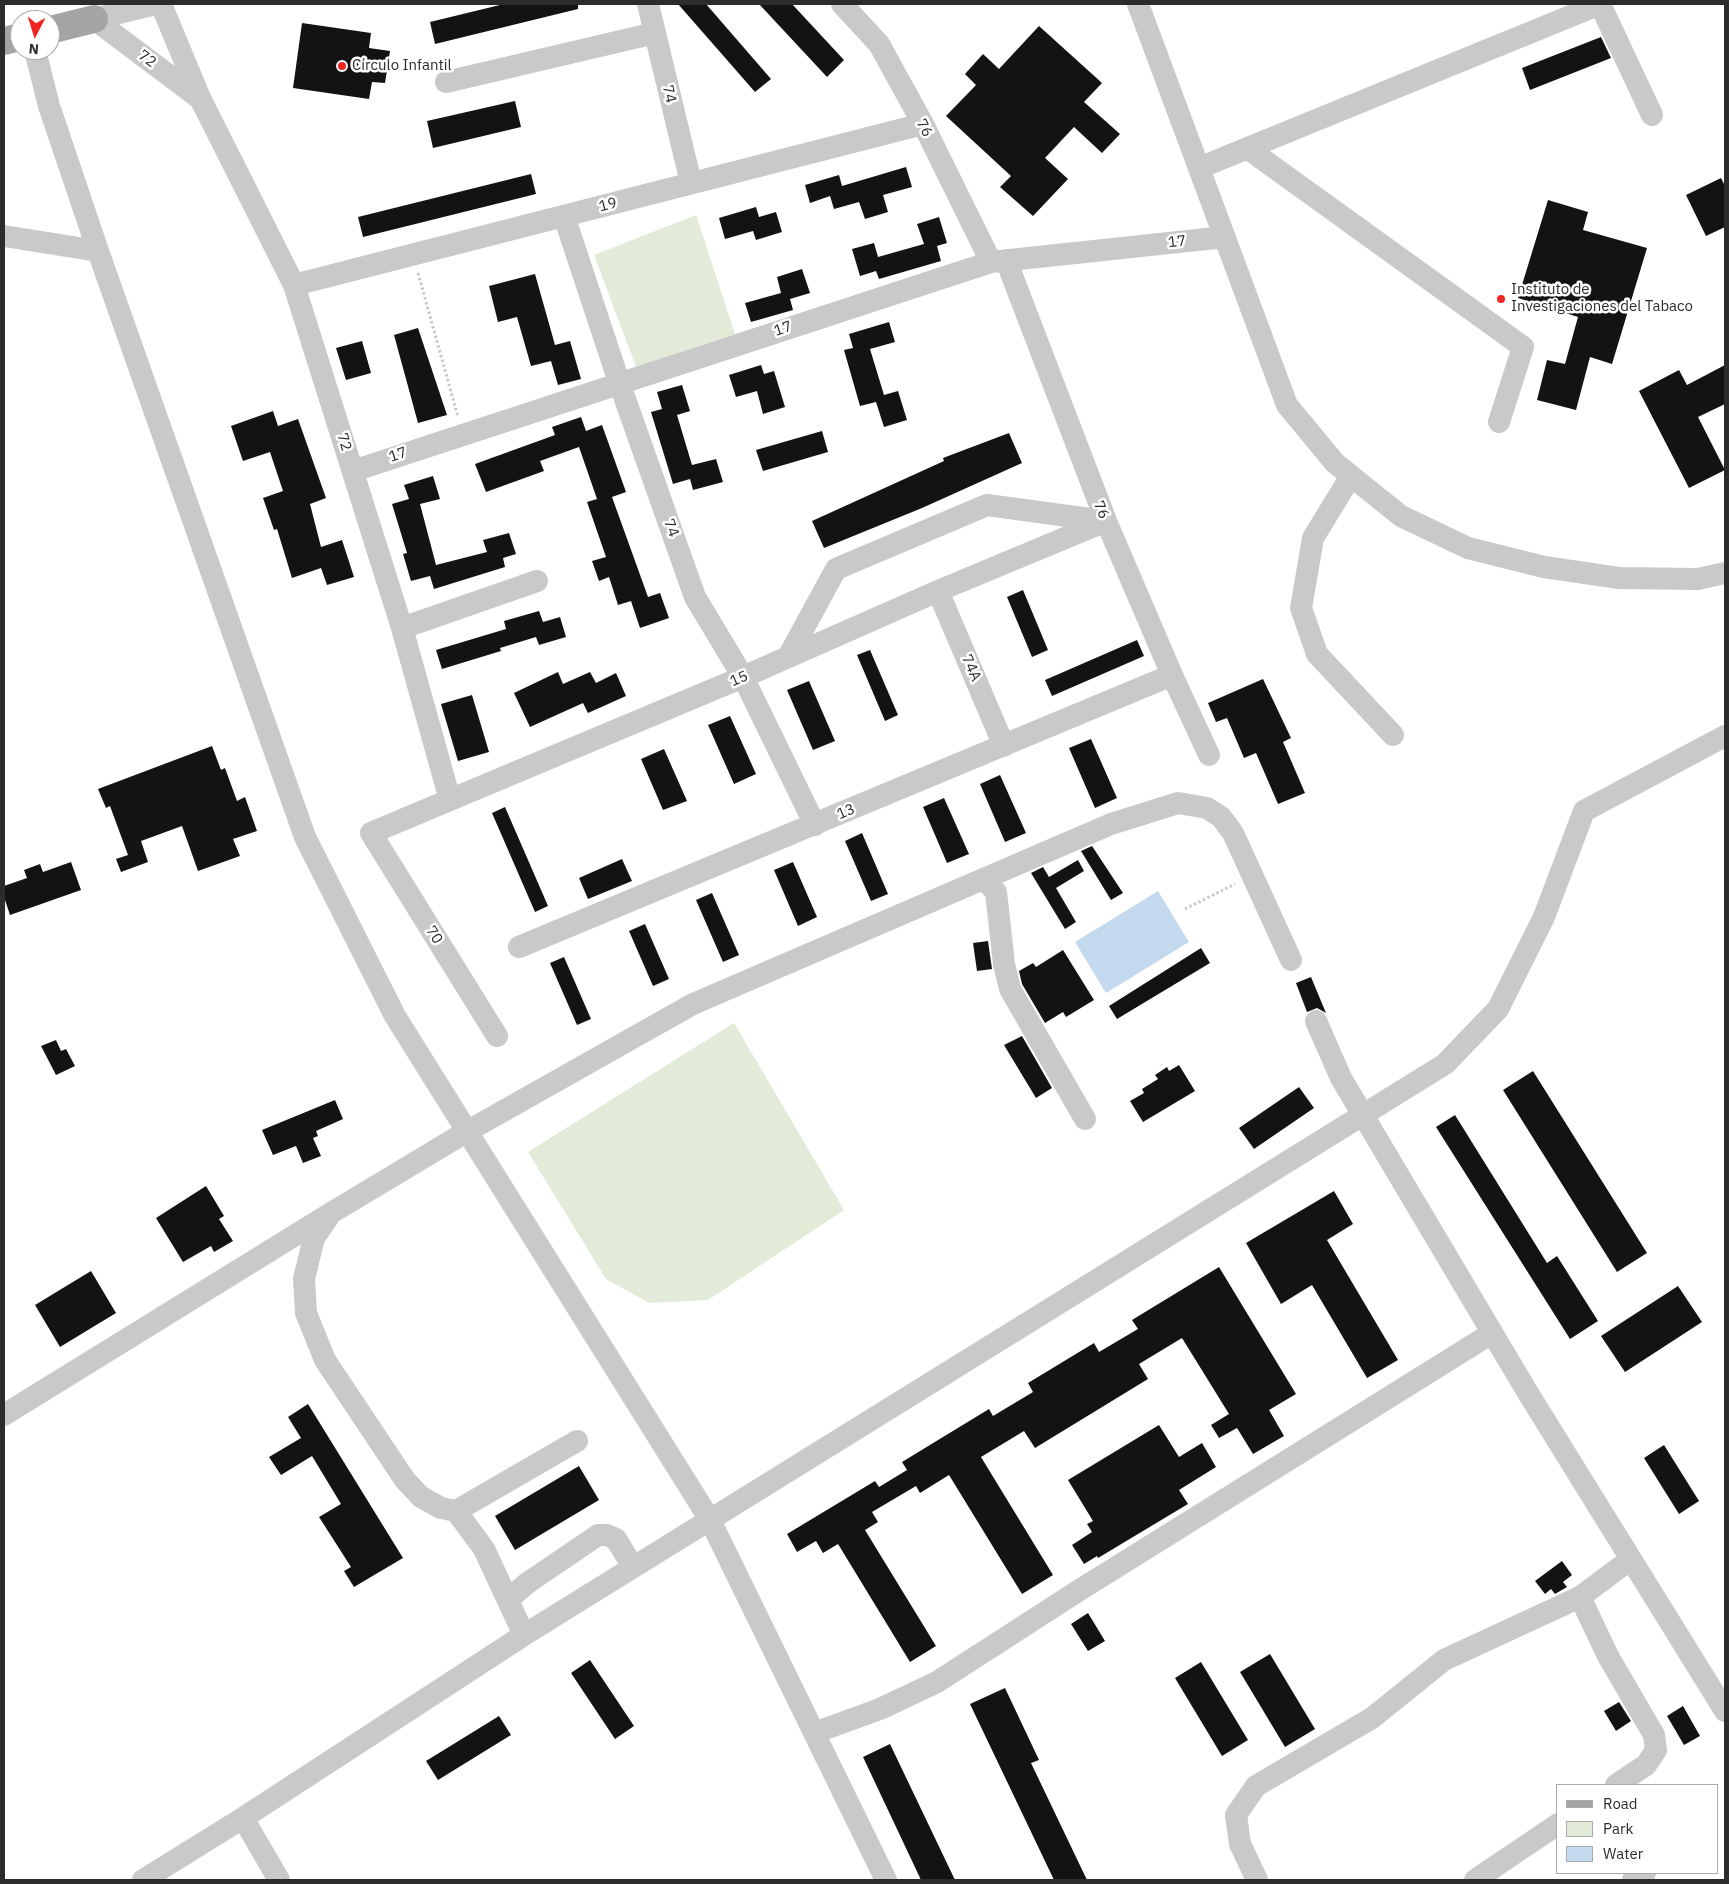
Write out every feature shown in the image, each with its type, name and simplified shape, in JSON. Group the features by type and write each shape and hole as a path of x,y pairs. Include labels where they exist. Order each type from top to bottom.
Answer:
{"main road":[{"path":"60,28 94,19"}],"street":[{"path":"94,19 156,4"},
{"name":"72","path":"161,4 200,98 294,285 402,628 450,800"},
{"name":"76","path":"842,4 879,44 998,261 1106,521 1172,675 1209,755"},
{"path":"1138,4 1287,405 1335,463 1401,516 1477,550 1544,567 1619,578 1698,579 1725,573"},
{"path":"1199,168 1600,4 1652,115"},
{"path":"446,82 651,13"},
{"name":"74","path":"651,13 691,183"},
{"name":"72","path":"94,19 200,98"},
{"path":"38,60 49,106 98,251 305,837 395,1016 710,1520 886,1880"},
{"name":"19","path":"294,285 923,124"},
{"path":"1247,148 1523,347 1499,422"},
{"name":"74","path":"564,216 619,382 696,598 743,677 815,825"},
{"path":"4,236 98,251"},
{"name":"17","path":"353,471 619,382 998,261 1225,237"},
{"path":"1351,476 1313,538 1301,608 1317,654 1394,734"},
{"path":"788,658 836,569 987,505 1106,521"},
{"name":"15","path":"371,833 788,658 938,591 1106,521"},
{"path":"402,628 537,581"},
{"name":"74A","path":"938,591 1004,746"},
{"name":"13","path":"519,947 1172,675"},
{"path":"143,1880 243,1818 524,1634 1445,1064 1498,1009 1544,916 1584,811 1725,736"},
{"path":"4,1415 466,1132 693,1004 1111,824 1178,803 1207,808 1221,818 1234,833 1291,960"},
{"name":"70","path":"371,833 497,1036"},
{"path":"984,878 996,892 1004,964 1010,989 1085,1119"},
{"path":"1316,1021 1341,1078 1492,1333 1725,1711"},
{"path":"331,1213 314,1238 304,1279 306,1313 325,1360 404,1480 421,1497 441,1508 456,1511 577,1441"},
{"path":"814,1733 880,1709 938,1682 1086,1586 1492,1333"},
{"path":"456,1511 484,1549 524,1634"},
{"path":"509,1599 526,1584 598,1535 607,1535 616,1539 633,1567"},
{"path":"1257,1880 1240,1844 1236,1814 1256,1786 1372,1718 1444,1660 1580,1597 1631,1559"},
{"path":"1580,1597 1608,1656 1654,1734 1656,1750 1646,1765 1618,1784"},
{"path":"243,1818 279,1880"},
{"path":"1476,1880 1556,1825"}],"path":[{"path":"413,254 463,434"},
{"path":"1185,909 1252,876"}],"green space":[{"path":"696,215 735,334 636,367 594,255"},
{"path":"734,1023 844,1210 708,1300 649,1303 606,1279 528,1152"}],"water":[{"path":"1158,891 1189,942 1106,993 1075,942"}],"building":[{"path":"504,4 578,4 578,9 435,44 430,22"},
{"path":"678,4 706,4 771,79 755,92"},
{"path":"759,4 792,4 844,60 827,77"},
{"name":"Círculo Infantil","path":"302,23 371,33 369,48 390,51 385,83 372,82 369,99 293,88"},
{"path":"1039,26 1102,83 1084,102 1120,134 1102,153 1074,127 1045,158 1068,179 1033,216 1000,187 1011,176 946,116 976,85 965,74 983,54 999,69"},
{"path":"1601,37 1611,58 1530,90 1522,68"},
{"path":"515,101 521,127 433,148 427,121"},
{"path":"906,167 912,187 883,195 888,212 865,219 859,202 834,209 830,196 810,203 805,185 839,175 842,186"},
{"path":"531,174 536,194 363,237 358,217"},
{"path":"1721,178 1725,186 1725,227 1706,236 1686,195"},
{"path":"1548,200 1588,212 1583,230 1647,248 1612,364 1590,357 1576,410 1537,400 1547,360 1565,364 1578,317 1518,298"},
{"path":"756,207 759,217 776,212 782,232 756,240 753,231 725,239 719,218"},
{"path":"939,217 947,243 937,246 941,261 879,279 876,271 860,276 852,249 874,243 878,257 924,244 917,224"},
{"path":"802,269 810,293 790,299 793,310 751,322 745,303 781,293 777,277"},
{"path":"535,274 555,345 570,341 581,379 558,385 551,361 531,366 517,317 498,322 489,286"},
{"path":"889,322 895,342 870,349 884,395 898,391 907,420 884,427 876,402 860,406 844,350 853,348 849,334"},
{"path":"418,328 447,415 418,423 394,335"},
{"path":"362,341 371,373 346,380 336,348"},
{"path":"761,365 764,374 774,371 785,407 763,414 757,391 736,397 729,375"},
{"path":"1725,365 1725,404 1698,417 1725,470 1689,488 1639,391 1679,370 1687,385"},
{"path":"682,385 690,411 677,415 692,465 716,459 723,482 693,490 690,479 673,484 651,412 662,409 657,392"},
{"path":"273,411 278,426 298,419 326,498 310,504 321,547 342,540 354,577 327,585 321,568 292,578 277,529 274,530 263,498 283,491 270,452 243,461 231,426"},
{"path":"581,417 586,431 602,425 626,492 612,497 648,597 660,593 669,618 640,628 631,601 618,605 609,577 599,581 592,561 606,557 587,502 597,499 579,447 540,461 544,471 486,492 475,464 555,435 552,427"},
{"path":"822,431 828,452 763,471 756,450"},
{"path":"1009,433 1022,463 922,508 824,548 812,521 944,461 943,458"},
{"path":"433,476 440,499 420,504 436,565 487,552 483,540 509,533 516,554 503,558 505,567 434,589 430,576 411,581 403,554 407,553 392,504 409,499 404,485"},
{"path":"1023,590 1048,650 1032,657 1007,597"},
{"path":"539,611 543,622 560,617 566,637 539,645 536,637 500,648 501,651 442,669 436,650 506,629 504,621"},
{"path":"1137,640 1144,656 1052,696 1045,680"},
{"path":"870,650 898,715 885,721 857,655"},
{"path":"558,672 563,684 590,672 596,683 616,673 626,696 588,713 583,703 530,727 514,693"},
{"path":"1263,679 1291,738 1283,742 1305,793 1278,804 1256,753 1244,758 1227,718 1216,722 1208,703"},
{"path":"809,681 835,741 813,750 787,690"},
{"path":"472,695 489,752 458,761 441,704"},
{"path":"730,716 756,774 734,784 708,725"},
{"path":"1091,739 1117,798 1095,808 1069,748"},
{"path":"212,746 221,770 225,768 237,801 245,797 257,831 233,839 240,856 198,871 182,826 141,841 148,862 121,872 116,859 128,855 110,806 106,808 98,789"},
{"path":"664,749 687,801 663,810 641,759"},
{"path":"1000,775 1026,833 1005,842 980,784"},
{"path":"944,798 969,854 947,863 923,807"},
{"path":"505,807 548,906 535,912 492,813"},
{"path":"862,833 888,894 871,901 845,841"},
{"path":"1092,846 1123,893 1111,900 1081,851"},
{"path":"622,859 632,881 588,899 579,878"},
{"path":"1078,860 1084,871 1056,888 1076,922 1065,929 1031,873 1043,867 1049,877"},
{"path":"71,862 81,890 10,915 4,897 4,886 27,878 24,870 40,864 43,872"},
{"path":"793,862 817,917 798,926 774,870"},
{"path":"712,893 739,955 723,962 696,900"},
{"path":"645,924 669,979 653,986 629,931"},
{"path":"988,941 992,969 977,971 973,943"},
{"path":"1201,948 1210,963 1117,1019 1109,1006"},
{"path":"1063,950 1094,1000 1066,1017 1063,1012 1045,1023 1022,984 1019,971 1033,963 1036,967"},
{"path":"564,957 591,1019 577,1025 550,963"},
{"path":"1311,977 1326,1013 1317,1008 1307,1012 1296,983"},
{"path":"1022,1036 1052,1088 1036,1098 1004,1045"},
{"path":"56,1040 61,1051 66,1049 75,1066 56,1075 41,1046"},
{"path":"1179,1065 1195,1091 1143,1122 1130,1101 1144,1093 1142,1089 1158,1079 1155,1075 1167,1067 1169,1071"},
{"path":"1533,1071 1647,1253 1617,1272 1503,1090"},
{"path":"1299,1087 1314,1108 1254,1149 1239,1128"},
{"path":"335,1100 343,1119 316,1131 318,1136 313,1138 321,1156 303,1163 296,1146 273,1155 262,1130"},
{"path":"1455,1115 1547,1263 1557,1256 1598,1321 1570,1339 1436,1127"},
{"path":"206,1186 224,1216 219,1219 233,1241 214,1252 211,1246 183,1262 156,1218"},
{"path":"1334,1191 1353,1224 1327,1240 1398,1360 1367,1378 1312,1285 1281,1304 1246,1243"},
{"path":"1219,1267 1296,1394 1269,1410 1284,1436 1253,1454 1237,1428 1219,1438 1211,1425 1229,1414 1182,1338 1139,1364 1148,1379 1035,1448 1024,1431 981,1457 1053,1575 1022,1594 949,1475 920,1493 916,1486 872,1512 878,1522 865,1530 936,1646 910,1662 838,1544 823,1553 816,1541 797,1552 787,1534 875,1481 879,1487 907,1470 902,1462 989,1409 993,1416 1033,1392 1028,1383 1094,1343 1099,1352 1138,1329 1132,1320"},
{"path":"91,1271 116,1313 60,1347 35,1305"},
{"path":"1678,1286 1702,1322 1625,1372 1601,1336"},
{"path":"308,1404 403,1558 354,1587 344,1571 351,1567 319,1517 341,1504 312,1456 281,1475 269,1457 301,1438 288,1417"},
{"path":"1159,1425 1179,1457 1202,1443 1216,1467 1179,1490 1188,1504 1098,1558 1097,1556 1084,1564 1072,1545 1092,1532 1087,1524 1093,1521 1068,1480"},
{"path":"1664,1445 1699,1501 1679,1514 1644,1458"},
{"path":"579,1466 599,1500 515,1550 495,1516"},
{"path":"1562,1561 1572,1575 1563,1582 1567,1587 1555,1594 1551,1589 1545,1594 1535,1581"},
{"path":"1088,1613 1105,1641 1088,1651 1071,1624"},
{"path":"1270,1654 1315,1729 1285,1747 1240,1672"},
{"path":"590,1660 634,1726 615,1739 571,1673"},
{"path":"1201,1662 1248,1740 1222,1756 1175,1678"},
{"path":"1005,1688 1039,1760 1031,1763 1087,1880 1054,1880 970,1704"},
{"path":"1619,1702 1631,1721 1616,1731 1604,1711"},
{"path":"1683,1706 1700,1736 1684,1745 1667,1716"},
{"path":"499,1716 511,1735 438,1780 426,1761"},
{"path":"890,1744 955,1880 921,1880 863,1757"}],"place":[{"name":"Círculo Infantil","path":"342,66"},
{"name":"Instituto de Investigaciones del Tabaco","path":"1501,299"}]}
